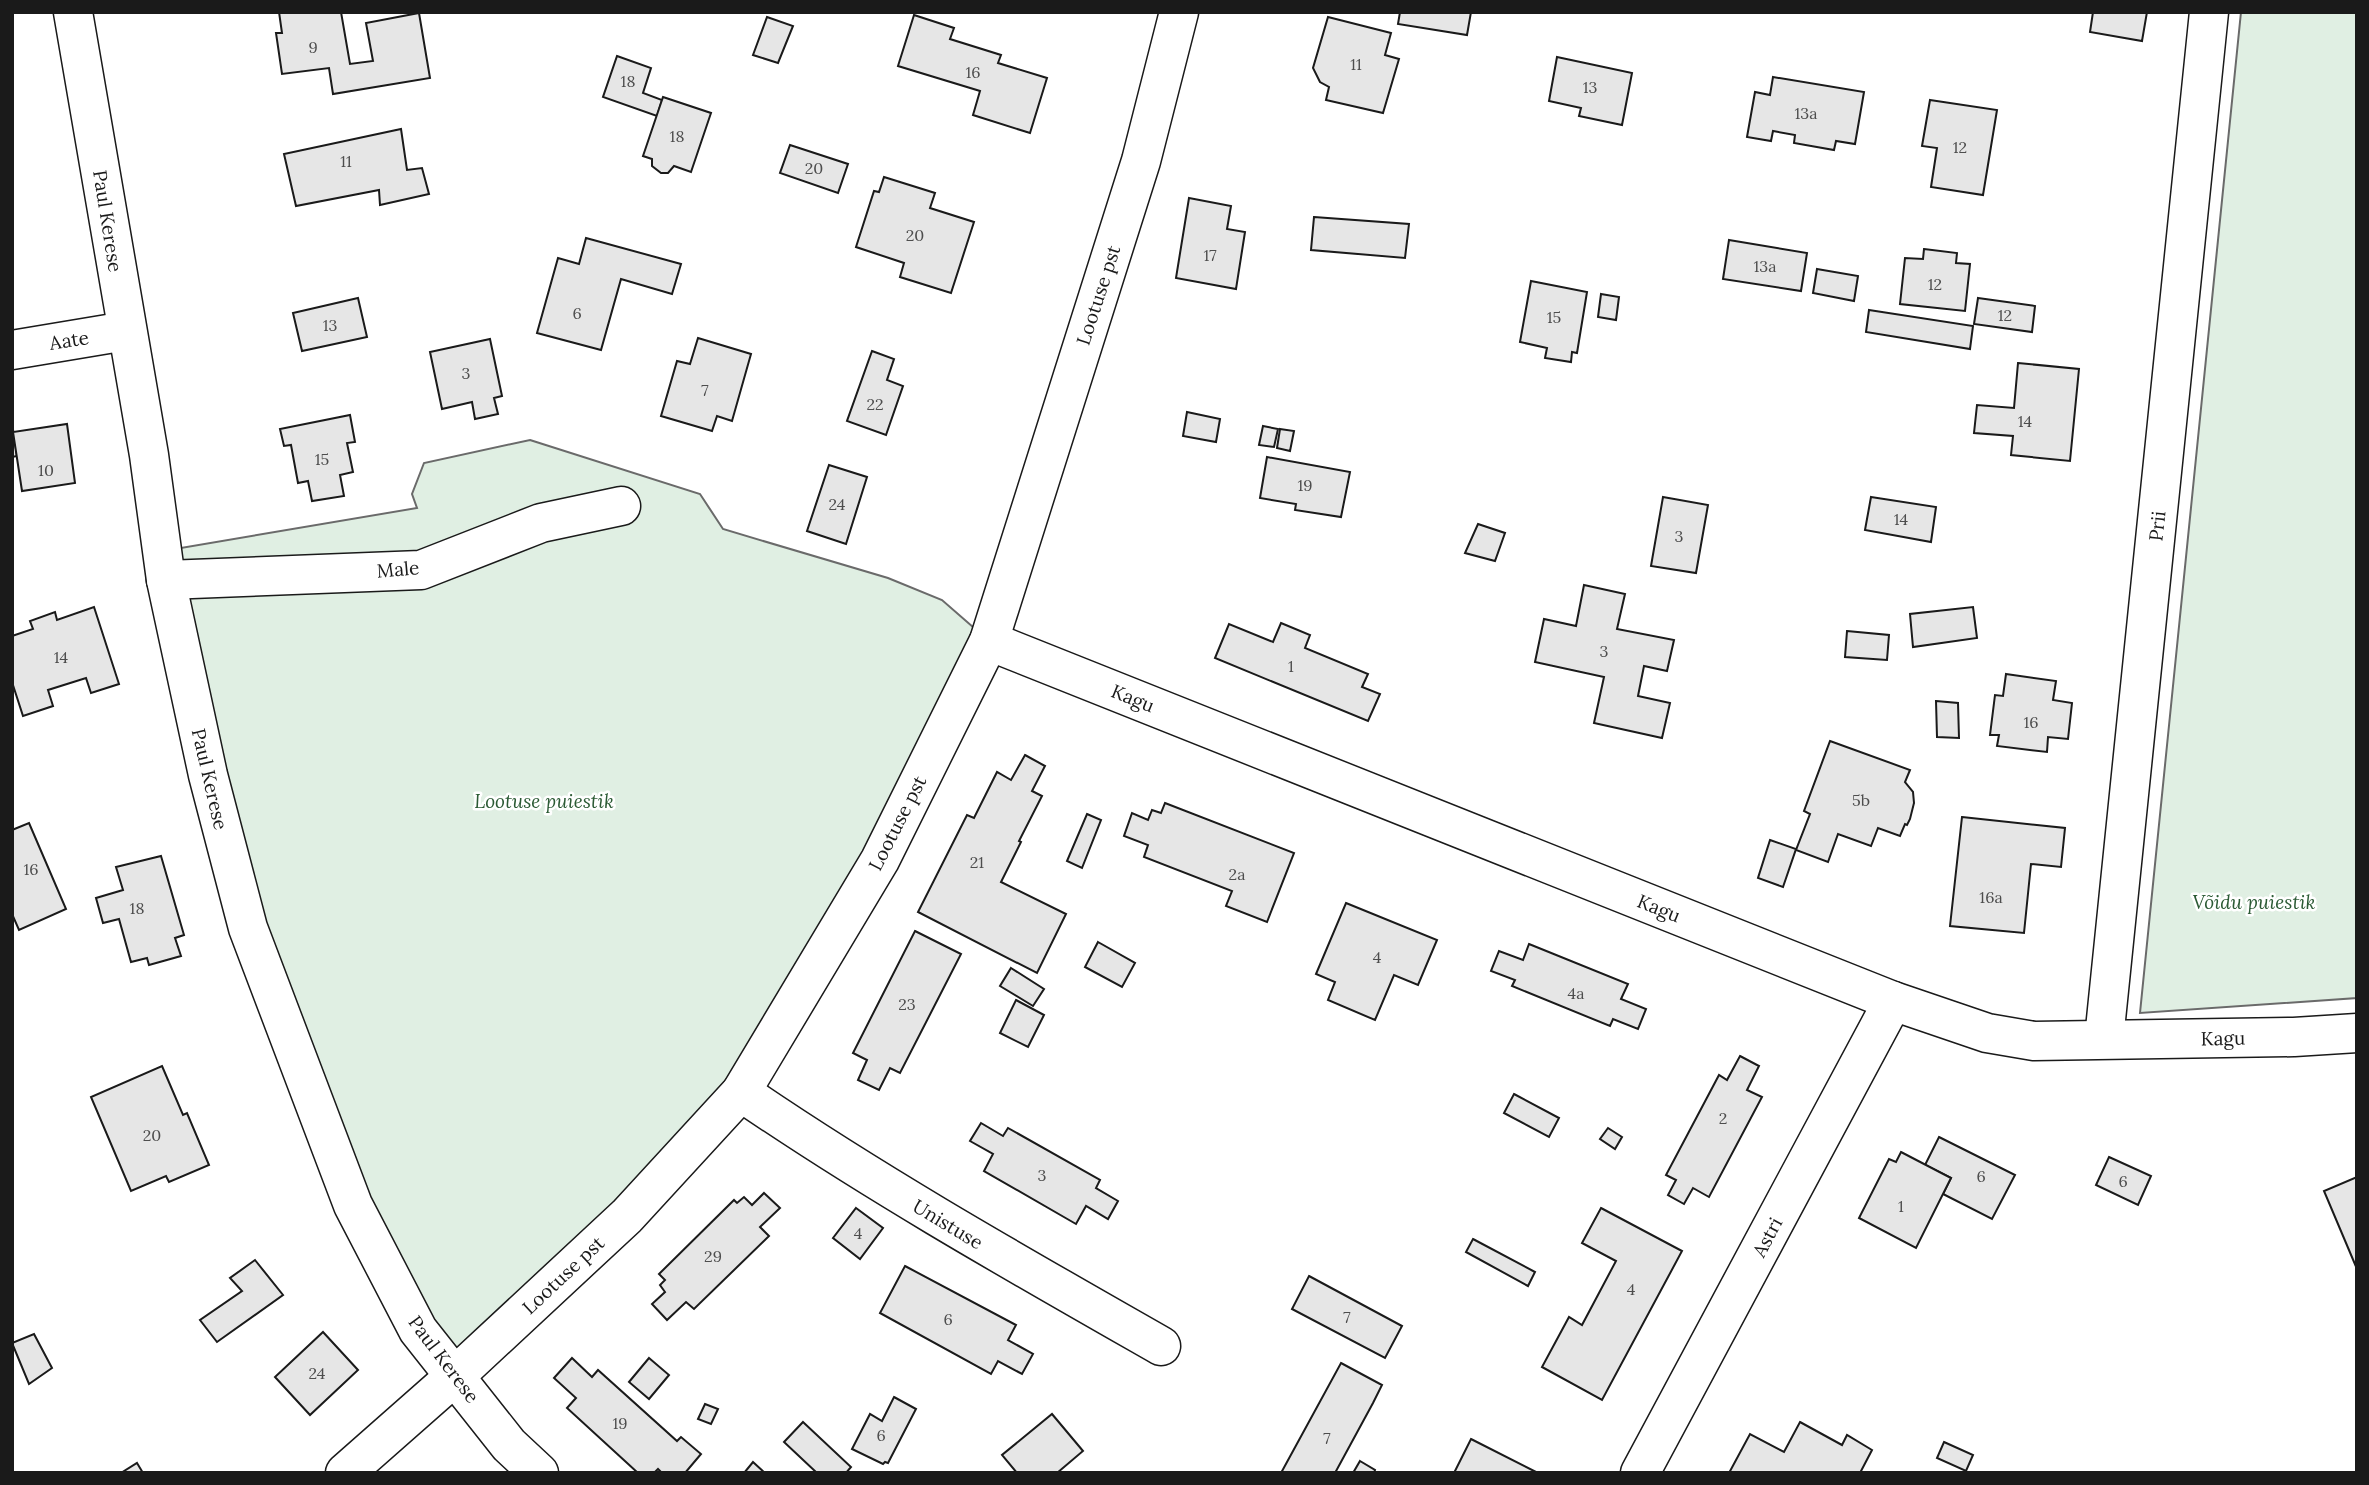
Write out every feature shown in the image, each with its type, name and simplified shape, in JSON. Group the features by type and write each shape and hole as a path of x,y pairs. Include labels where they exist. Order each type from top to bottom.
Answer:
{"street":[{"name":"Paul Kerese","path":"73,12 149,455 166,580 208,775 248,928 354,1205 418,1331 509,1445 539,1473"},
{"name":"Lootuse pst","path":"345,1473 455,1376 627,1216 741,1092 880,860 989,640 1141,160 1179,12"},
{"name":"Prii","path":"2104,1039 2209,12"},
{"name":"Aate","path":"12,350 127,331"},
{"name":"Male","path":"166,580 421,570 541,523 621,506"},
{"name":"Kagu","path":"989,640 1893,1001 1987,1032 2034,1041 2294,1037 2357,1033"},
{"name":"Astri","path":"1640,1473 1893,1001"},
{"name":"Unistuse","path":"741,1092 803,1134 963,1233 1161,1346"}],"green space":[{"name":"Võidu puiestik","path":"2241,12 2357,12 2357,998 2140,1013"},
{"name":"Lootuse puiestik","path":"530,440 700,494 723,529 888,578 942,600 989,641 741,1092 455,1376 418,1330 248,928 163,551 417,508 412,494 424,463"}],"building":[{"path":"279,12 341,12 350,64 373,61 366,23 419,13 430,78 333,94 329,68 282,74 276,33 282,33"},
{"path":"1400,12 1471,12 1467,35 1398,24"},
{"path":"2093,12 2147,12 2142,41 2090,32"},
{"path":"914,15 954,28 950,39 1001,55 998,63 1047,78 1030,133 973,115 980,91 898,66"},
{"path":"767,17 793,26 778,63 753,55"},
{"path":"1328,17 1391,33 1385,55 1399,59 1383,113 1326,100 1329,87 1320,82 1313,68"},
{"path":"617,56 651,68 643,93 662,100 657,116 603,97"},
{"path":"1557,57 1632,73 1622,125 1579,116 1581,108 1549,101"},
{"path":"1773,77 1864,92 1855,144 1836,141 1834,150 1794,143 1795,135 1773,131 1771,141 1747,137 1755,92 1770,95"},
{"path":"663,97 711,113 691,172 674,166 668,173 661,173 652,166 652,159 643,156"},
{"path":"1930,100 1997,110 1983,195 1931,187 1937,148 1922,146"},
{"path":"401,129 407,170 422,168 429,194 380,205 379,190 296,206 284,154"},
{"path":"790,145 848,164 838,193 780,173"},
{"path":"884,177 935,193 930,208 974,222 951,293 900,277 904,263 856,247 874,191 879,192"},
{"path":"1189,198 1231,206 1227,229 1245,232 1236,289 1176,278"},
{"path":"1314,217 1409,224 1405,258 1311,250"},
{"path":"586,238 681,264 672,294 621,279 601,350 537,333 558,258 579,264"},
{"path":"1729,240 1807,253 1801,291 1723,279"},
{"path":"1924,249 1957,253 1956,263 1970,264 1965,311 1900,304 1905,258 1923,259"},
{"path":"1817,269 1858,276 1854,301 1813,293"},
{"path":"1531,281 1587,292 1577,353 1572,352 1571,362 1545,358 1547,348 1520,342"},
{"path":"1601,294 1619,297 1616,320 1598,317"},
{"path":"358,298 367,337 302,351 293,313"},
{"path":"1978,298 2035,306 2032,332 1974,324"},
{"path":"1869,310 1973,326 1970,349 1866,332"},
{"path":"698,338 751,354 732,421 717,416 712,431 661,416 677,361 690,364"},
{"path":"490,339 502,396 494,398 498,414 475,419 472,402 442,409 430,352"},
{"path":"872,351 894,359 887,380 903,386 886,435 847,421"},
{"path":"2018,363 2079,369 2070,461 2011,455 2013,436 1974,433 1977,405 2014,408"},
{"path":"1187,412 1220,419 1216,442 1183,436"},
{"path":"350,415 355,442 347,443 353,472 340,475 344,496 312,501 308,481 298,483 291,445 284,446 280,429"},
{"path":"12,423 17,456 12,457"},
{"path":"67,424 75,483 22,491 13,432"},
{"path":"1263,426 1278,429 1274,447 1259,445"},
{"path":"1280,429 1294,431 1290,451 1277,448"},
{"path":"1267,457 1350,472 1341,517 1295,510 1296,504 1260,498"},
{"path":"829,465 867,477 846,544 807,531"},
{"path":"1663,497 1708,505 1696,573 1651,566"},
{"path":"1871,497 1936,507 1931,542 1865,530"},
{"path":"1478,524 1505,533 1495,561 1465,553"},
{"path":"1584,585 1625,594 1617,629 1674,640 1667,671 1644,666 1638,696 1670,703 1662,738 1594,723 1604,677 1535,662 1544,619 1576,626"},
{"path":"94,607 119,684 91,693 86,678 48,690 53,706 23,716 12,682 12,636 33,629 30,621 55,612 57,620"},
{"path":"1973,607 1977,638 1913,647 1910,614"},
{"path":"1281,623 1310,635 1305,648 1368,674 1362,687 1380,694 1368,721 1215,658 1229,624 1273,642"},
{"path":"1847,631 1889,635 1887,660 1845,657"},
{"path":"2006,674 2056,681 2053,700 2072,703 2068,739 2048,737 2047,752 1997,746 1999,735 1990,735 1995,695 2003,696"},
{"path":"1936,701 1958,703 1959,738 1937,737"},
{"path":"1830,741 1910,770 1905,782 1913,792 1914,803 1910,819 1900,836 1878,828 1871,846 1838,834 1828,862 1796,850 1810,814 1804,811"},
{"path":"1025,755 1045,766 1032,791 1042,796 1001,882 1066,914 1037,973 918,912 967,815 974,818 997,772 1011,780"},
{"path":"1165,803 1294,853 1267,922 1226,906 1232,891 1144,857 1148,845 1124,836 1132,813 1148,820 1152,810 1161,813"},
{"path":"1087,814 1101,820 1082,868 1067,861"},
{"path":"1962,817 2065,828 2061,867 2031,864 2024,933 1950,926"},
{"path":"29,823 66,909 19,930 12,914 12,830"},
{"path":"1770,840 1796,849 1783,887 1758,878"},
{"path":"161,856 184,935 175,938 181,956 149,965 147,958 131,962 119,919 103,923 96,898 123,890 116,867"},
{"path":"1346,903 1437,940 1418,985 1394,975 1375,1020 1328,1000 1335,982 1316,974"},
{"path":"915,931 961,954 900,1073 890,1068 879,1090 858,1080 867,1060 853,1053"},
{"path":"1098,942 1135,963 1122,987 1085,967"},
{"path":"1529,944 1628,984 1621,999 1646,1009 1638,1029 1613,1019 1610,1026 1512,986 1515,980 1491,971 1499,951 1523,960"},
{"path":"1011,968 1044,989 1033,1006 1000,986"},
{"path":"1016,1000 1044,1015 1028,1047 1000,1033"},
{"path":"1740,1056 1759,1066 1747,1090 1762,1097 1709,1197 1693,1188 1684,1204 1668,1195 1676,1180 1666,1175 1719,1075 1727,1080"},
{"path":"162,1066 183,1115 187,1113 209,1165 169,1182 166,1176 131,1191 91,1097"},
{"path":"1514,1094 1559,1118 1549,1137 1504,1113"},
{"path":"981,1123 1003,1136 1008,1128 1100,1180 1096,1188 1118,1201 1108,1219 1086,1206 1076,1224 984,1171 993,1154 970,1141"},
{"path":"1608,1128 1622,1137 1615,1149 1600,1139"},
{"path":"1939,1137 2015,1175 1992,1219 1943,1194 1951,1178 1925,1165"},
{"path":"1901,1152 1951,1178 1916,1248 1859,1218 1889,1159 1896,1162"},
{"path":"2109,1157 2151,1176 2138,1205 2096,1185"},
{"path":"2357,1177 2357,1269 2324,1191"},
{"path":"764,1193 780,1208 760,1227 769,1236 694,1309 686,1302 667,1320 652,1304 665,1292 660,1285 665,1280 659,1274 734,1200 737,1203 744,1197 752,1205"},
{"path":"856,1208 883,1228 860,1259 833,1238"},
{"path":"1601,1208 1682,1251 1602,1400 1542,1367 1569,1317 1582,1325 1616,1261 1582,1243"},
{"path":"1473,1239 1535,1272 1528,1286 1466,1252"},
{"path":"255,1260 283,1295 217,1342 200,1320 242,1291 230,1278"},
{"path":"905,1266 1016,1325 1008,1340 1033,1354 1022,1374 998,1361 991,1374 880,1313"},
{"path":"1309,1276 1402,1326 1385,1358 1292,1309"},
{"path":"323,1332 358,1370 310,1415 275,1377"},
{"path":"34,1334 52,1368 29,1384 12,1343"},
{"path":"572,1358 592,1377 598,1370 677,1441 681,1437 701,1454 685,1473 662,1473 658,1469 654,1473 638,1473 567,1408 576,1398 554,1378"},
{"path":"649,1358 669,1375 649,1399 629,1382"},
{"path":"1341,1363 1382,1385 1335,1473 1281,1473"},
{"path":"894,1397 916,1409 888,1463 883,1464 852,1449 870,1414 882,1421"},
{"path":"705,1404 718,1409 711,1424 698,1419"},
{"path":"1052,1414 1083,1451 1057,1473 1017,1473 1002,1455"},
{"path":"803,1422 851,1467 846,1473 817,1473 784,1442"},
{"path":"1800,1422 1842,1445 1847,1435 1872,1450 1860,1473 1729,1473 1750,1434 1784,1452"},
{"path":"1471,1439 1538,1473 1454,1473"},
{"path":"1944,1442 1973,1455 1966,1471 1937,1458"},
{"path":"1360,1461 1375,1470 1374,1473 1353,1473"},
{"path":"753,1462 765,1473 744,1473"},
{"path":"137,1463 143,1473 121,1473"}]}
